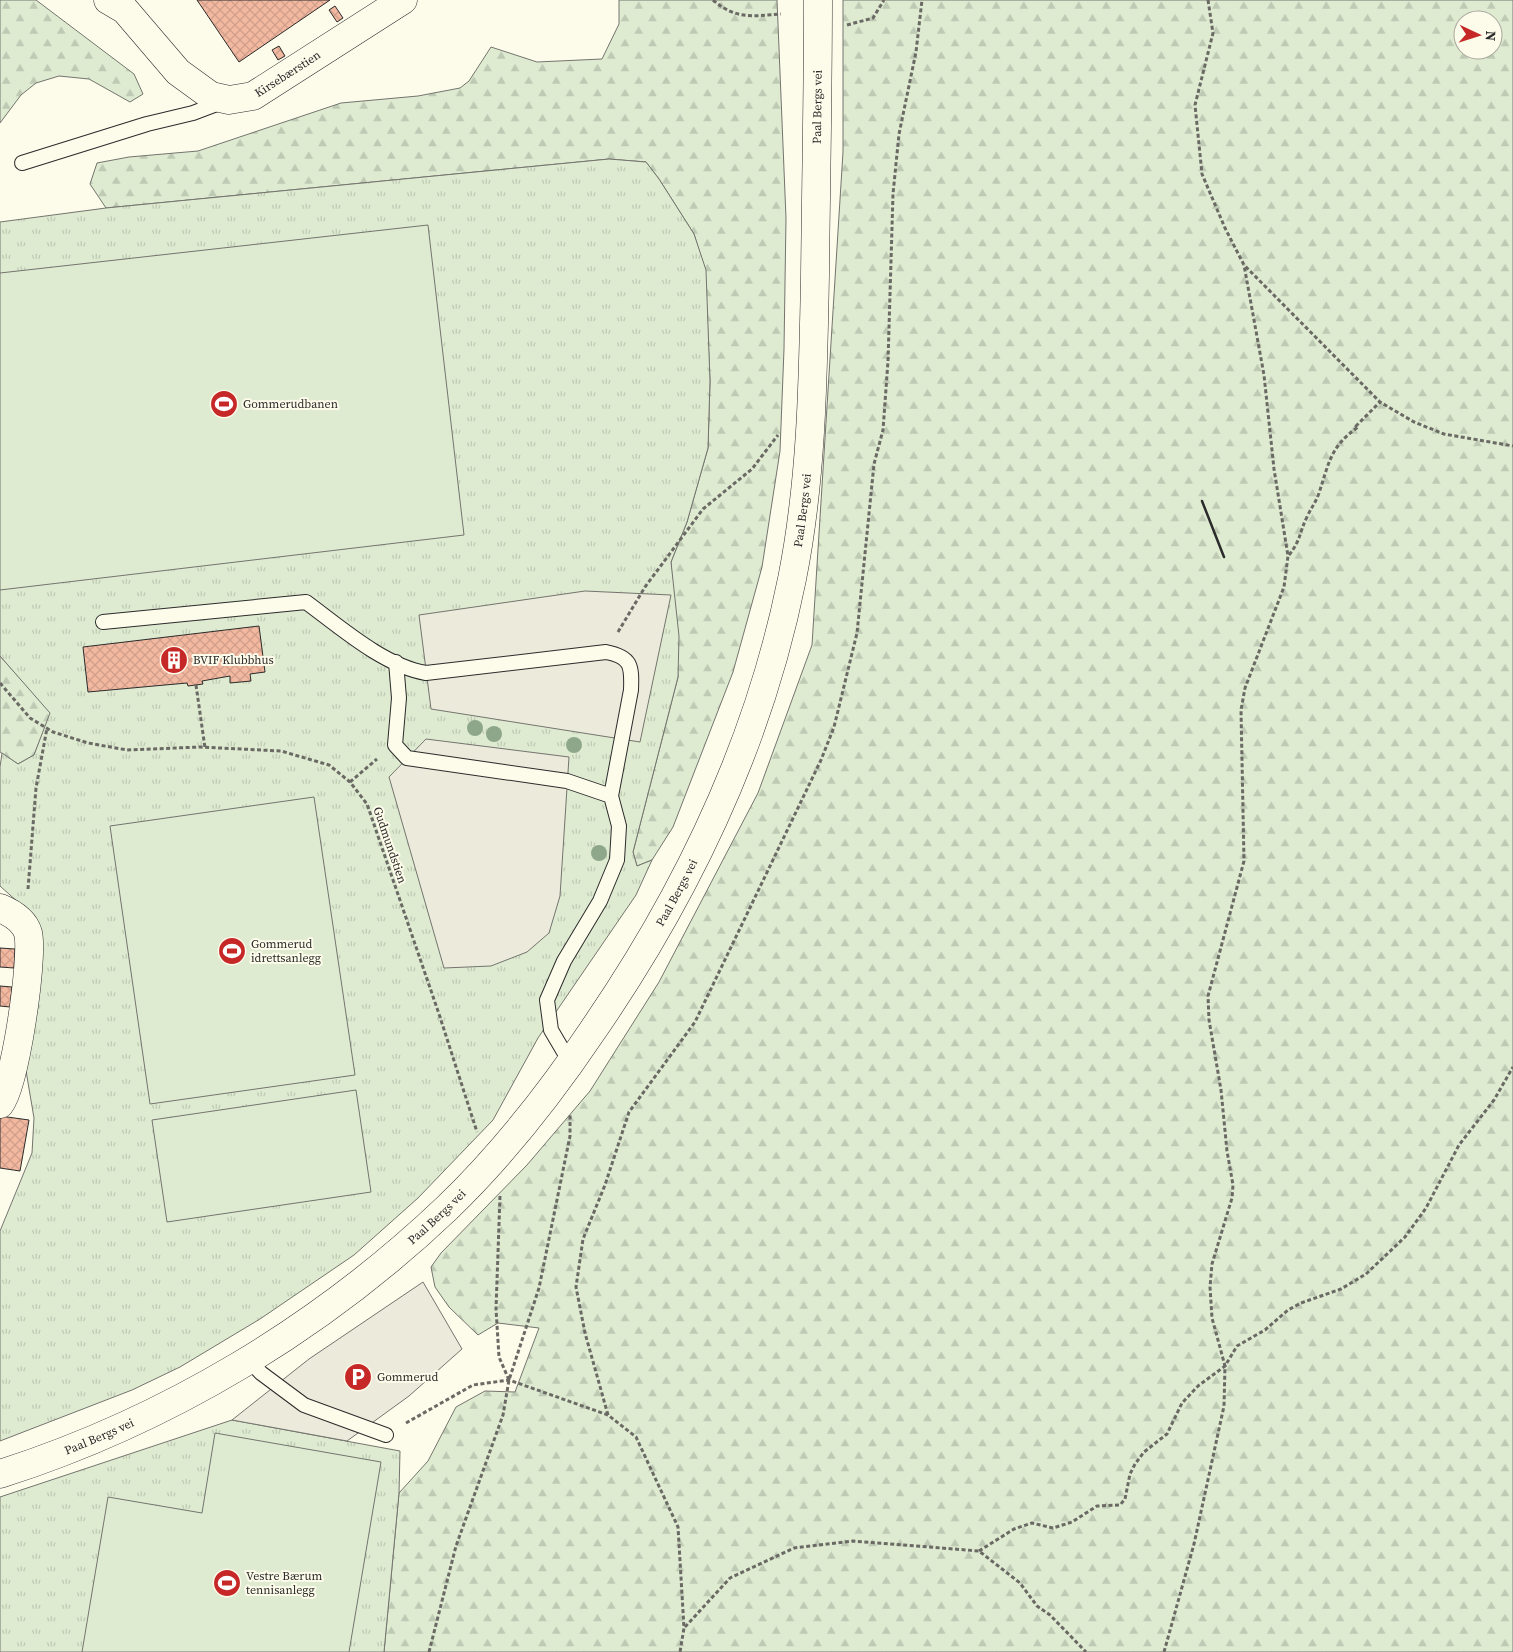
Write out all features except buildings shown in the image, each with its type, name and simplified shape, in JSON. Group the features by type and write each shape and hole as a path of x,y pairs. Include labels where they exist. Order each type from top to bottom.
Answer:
{"street":[{"name":"Kirsebærstien","path":"121,3 178,72 211,96 229,100 253,96 403,0"},
{"name":"Paal Bergs vei","path":"0,1474 81,1446 195,1391 302,1325 381,1266 448,1207 507,1145 571,1064 631,975 682,888 723,804 754,720 792,578 807,480 813,388 818,0"},
{"path":"0,1104 9,1083 23,1013 28,933 10,914"}],"lane":[{"path":"22,163 147,124 194,113 229,100"},
{"path":"103,622 306,602 358,641 409,670 426,673 606,652 622,655 628,663 632,676 611,796 619,826 617,860 600,901 564,961 547,1000 551,1030 571,1064"},
{"path":"396,662 399,698 395,745 407,758 567,782 611,796"},
{"path":"248,1360 261,1374 304,1405 386,1435"}],"path":[{"path":"713,0 731,13 750,17 781,14"},
{"path":"818,34 873,18 884,0"},
{"path":"608,1415 585,1333 576,1287 583,1238 605,1185 629,1112 695,1022 822,760 834,728 857,633 874,464 883,430 888,361 893,194 899,134 916,52 922,0"},
{"path":"1164,1652 1194,1544 1224,1406 1225,1366 1212,1318 1210,1288 1212,1264 1232,1198 1233,1185 1227,1151 1222,1090 1209,1020 1208,996 1244,861 1241,710 1245,688 1284,587 1288,556 1274,470 1264,375 1244,265 1225,228 1202,174 1195,105 1213,33 1208,0"},
{"path":"1244,265 1380,402 1414,422 1444,434 1513,446"},
{"path":"1288,556 1299,542 1307,516 1313,509 1325,467 1343,438 1358,427 1356,426 1380,402"},
{"path":"606,652 645,587 703,509 752,468 783,430"},
{"name":"Gudmundstien","path":"0,683 30,718 47,728 88,743 127,750 205,748 280,751 303,756 329,765 350,782 367,804 479,1137"},
{"path":"196,685 205,748"},
{"path":"10,914 25,910 29,886 36,788 47,728"},
{"path":"350,782 395,745"},
{"path":"979,1551 1014,1529 1032,1523 1053,1528 1072,1522 1097,1506 1120,1505 1125,1499 1130,1474 1135,1464 1144,1452 1167,1434 1182,1402 1198,1386 1225,1366 1237,1346 1266,1330 1288,1310 1301,1302 1341,1289 1366,1274 1405,1237 1426,1208 1459,1145 1494,1100 1513,1067"},
{"path":"429,1652 456,1546 503,1415 509,1380 539,1288 570,1136 570,1109"},
{"path":"500,1191 496,1309 499,1357 509,1380"},
{"path":"386,1435 473,1385 509,1380 608,1415 636,1436 678,1527 684,1628 680,1652"},
{"path":"684,1628 730,1578 794,1548 853,1541 979,1551 1020,1583 1037,1606 1050,1615 1086,1652"}],"green space":[{"path":"0,0 36,0 134,74 143,94 130,102 89,79 59,76 36,83 21,95 0,123"},
{"path":"619,0 777,0 786,218 780,451 762,567 733,672 673,827 652,860 637,866 633,852 678,677 671,562 687,522 708,448 710,381 705,270 694,234 646,162 609,159 106,208 90,184 97,163 129,157 198,151 341,103 418,96 460,88 469,81 491,47 537,62 602,59 619,24"},
{"path":"843,0 1513,0 1513,1652 384,1652 399,1493 428,1461 456,1407 485,1391 515,1392 539,1328 498,1323 478,1335 449,1307 435,1287 431,1267 441,1253 527,1165 590,1091 659,982 758,793 812,645 843,152"},
{"path":"609,159 646,162 694,234 706,270 710,381 708,448 687,522 671,562 679,636 678,677 633,852 637,866 652,860 636,895 538,1038 493,1120 418,1198 354,1255 260,1319 180,1367 132,1390 0,1441 0,1231 32,1153 34,1118 24,1059 29,912 0,886 0,767 2,753 18,764 34,755 50,713 0,656 0,222 106,208"},
{"name":"Gommerudbanen","path":"428,225 464,535 0,590 0,273"},
{"path":"0,656 51,713 34,755 18,764 0,752"},
{"name":"Gommerud idrettsanlegg","path":"314,797 355,1075 150,1104 110,826"},
{"path":"356,1090 371,1192 167,1222 152,1120"},
{"name":"Vestre Bærum tennisanlegg","path":"232,1420 400,1451 399,1493 384,1652 0,1652 0,1497"},
{"name":"Vestre Bærum tennisanlegg","path":"215,1433 381,1462 349,1652 82,1652 108,1497 202,1513"}],"shaded area":[{"path":"585,591 671,595 640,742 431,709 419,615"},
{"path":"426,739 569,757 560,896 549,933 527,952 491,966 444,968 389,777"},
{"name":"Gommerud","path":"423,1282 462,1349 409,1396 347,1441 232,1420 309,1359"}],"wall":[{"path":"1202,501 1224,557"}],"place":[{"name":"Gommerudbanen","path":"224,404"},
{"name":"BVIF Klubbhus","path":"174,660"},
{"name":"Gommerud idrettsanlegg","path":"232,951"},
{"name":"Gommerud","path":"358,1377"},
{"name":"Vestre Bærum tennisanlegg","path":"227,1583"}]}
